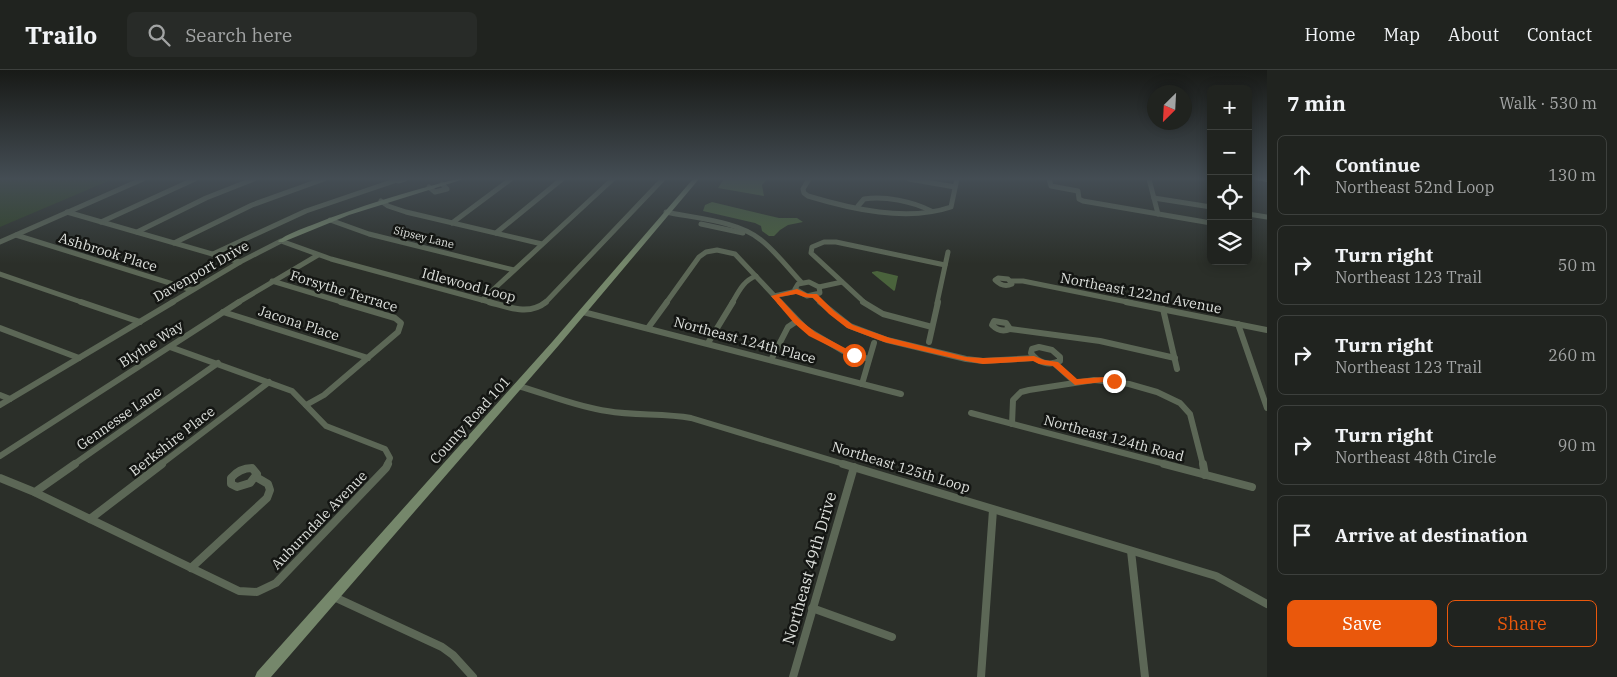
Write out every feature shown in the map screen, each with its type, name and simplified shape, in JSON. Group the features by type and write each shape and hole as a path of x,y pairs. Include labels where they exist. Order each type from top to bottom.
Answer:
{"street":[{"path":"0,242 78,207"},
{"path":"101,222 133,207"},
{"path":"137,232 186,207"},
{"path":"174,243 247,207"},
{"path":"213,254 258,232 316,207"},
{"name":"Davenport Drive","path":"0,405 240,262 281,241 364,207"},
{"path":"392,207 542,244"},
{"path":"452,223 473,207"},
{"path":"496,233 527,207"},
{"path":"482,300 582,207"},
{"name":"Idlewood Loop","path":"281,241 318,255 482,300 521,310 533,309 541,306 636,207"},
{"name":"County Road 101","path":"262,677 583,312 671,207"},
{"path":"865,207 891,212 931,212 950,207"},
{"path":"924,207 931,212"},
{"path":"1120,207 1207,221"},
{"path":"1156,207 1158,214"},
{"path":"67,212 240,262"},
{"path":"665,214 744,234 767,248 801,282 813,283 819,287 842,282"},
{"path":"1252,215 1267,217"},
{"name":"Sipsey Lane","path":"330,220 364,232 514,270"},
{"name":"Ashbrook Place","path":"16,235 192,290"},
{"path":"932,326 883,314 867,305 811,253 812,247 824,242 836,242 945,265"},
{"path":"648,328 699,256 706,252 723,250 735,254 797,321 812,334 828,344 869,360"},
{"path":"929,342 948,252"},
{"name":"Blythe Way","path":"0,456 272,281 318,255"},
{"path":"0,274 140,322"},
{"path":"708,343 743,284 748,279 756,276"},
{"name":"Forsythe Terrace","path":"272,281 399,320 401,326 398,332 324,395 306,405"},
{"name":"Northeast 122nd Avenue","path":"1010,281 1023,281 1267,330"},
{"path":"797,291 795,287 801,282"},
{"path":"774,296 797,291 807,296 814,296 821,291 819,287"},
{"path":"814,296 850,326 887,340 966,359 983,361 1034,358 1042,362 1055,364 1075,382"},
{"path":"1164,309 1177,369"},
{"name":"Jacona Place","path":"223,312 368,358"},
{"name":"Northeast 124th Place","path":"583,312 901,394"},
{"path":"771,360 788,327 797,321"},
{"path":"1238,324 1267,408"},
{"path":"0,328 79,358"},
{"path":"1010,329 1100,342 1175,358"},
{"path":"1038,334 1043,347"},
{"path":"862,384 874,343"},
{"name":"Auburndale Avenue","path":"0,478 35,492 239,591 257,592 268,588 284,576 386,468 390,458 385,449 326,426 292,391 170,347"},
{"path":"1034,358 1031,351 1035,348 1043,347 1052,350 1060,357 1060,361 1055,364"},
{"name":"Gennesse Lane","path":"35,492 218,364"},
{"path":"1012,424 1013,400 1021,392 1091,380 1109,380 1156,391 1179,402 1188,409 1193,420 1206,475"},
{"name":"Berkshire Place","path":"90,519 269,382"},
{"name":"Northeast 125th Loop","path":"518,386 604,411 681,416 1216,576 1267,604"},
{"path":"0,395 10,399"},
{"name":"Northeast 124th Road","path":"971,413 1252,487"},
{"name":"Northeast 49th Drive","path":"793,677 854,467"},
{"path":"191,568 267,498 270,486 267,482 256,477"},
{"path":"981,677 992,510"},
{"path":"1130,551 1145,677"},
{"path":"332,596 442,647 453,655 473,677"},
{"path":"812,608 892,637"}],"shaded area":[{"path":"0,207 46,207 0,227"},
{"path":"704,207 734,207 779,218 797,218 803,222 788,225 774,236 769,236 762,231 761,226 755,223 703,211"},
{"path":"877,271 898,276 894,291 872,273"}],"route":[{"path":"854,355 828,344 812,334 774,296 797,291 807,296 814,296 839,319 850,326 866,334 887,340 966,359 1006,361 1034,358 1042,362 1055,364 1075,382 1104,379 1114,381"}]}
